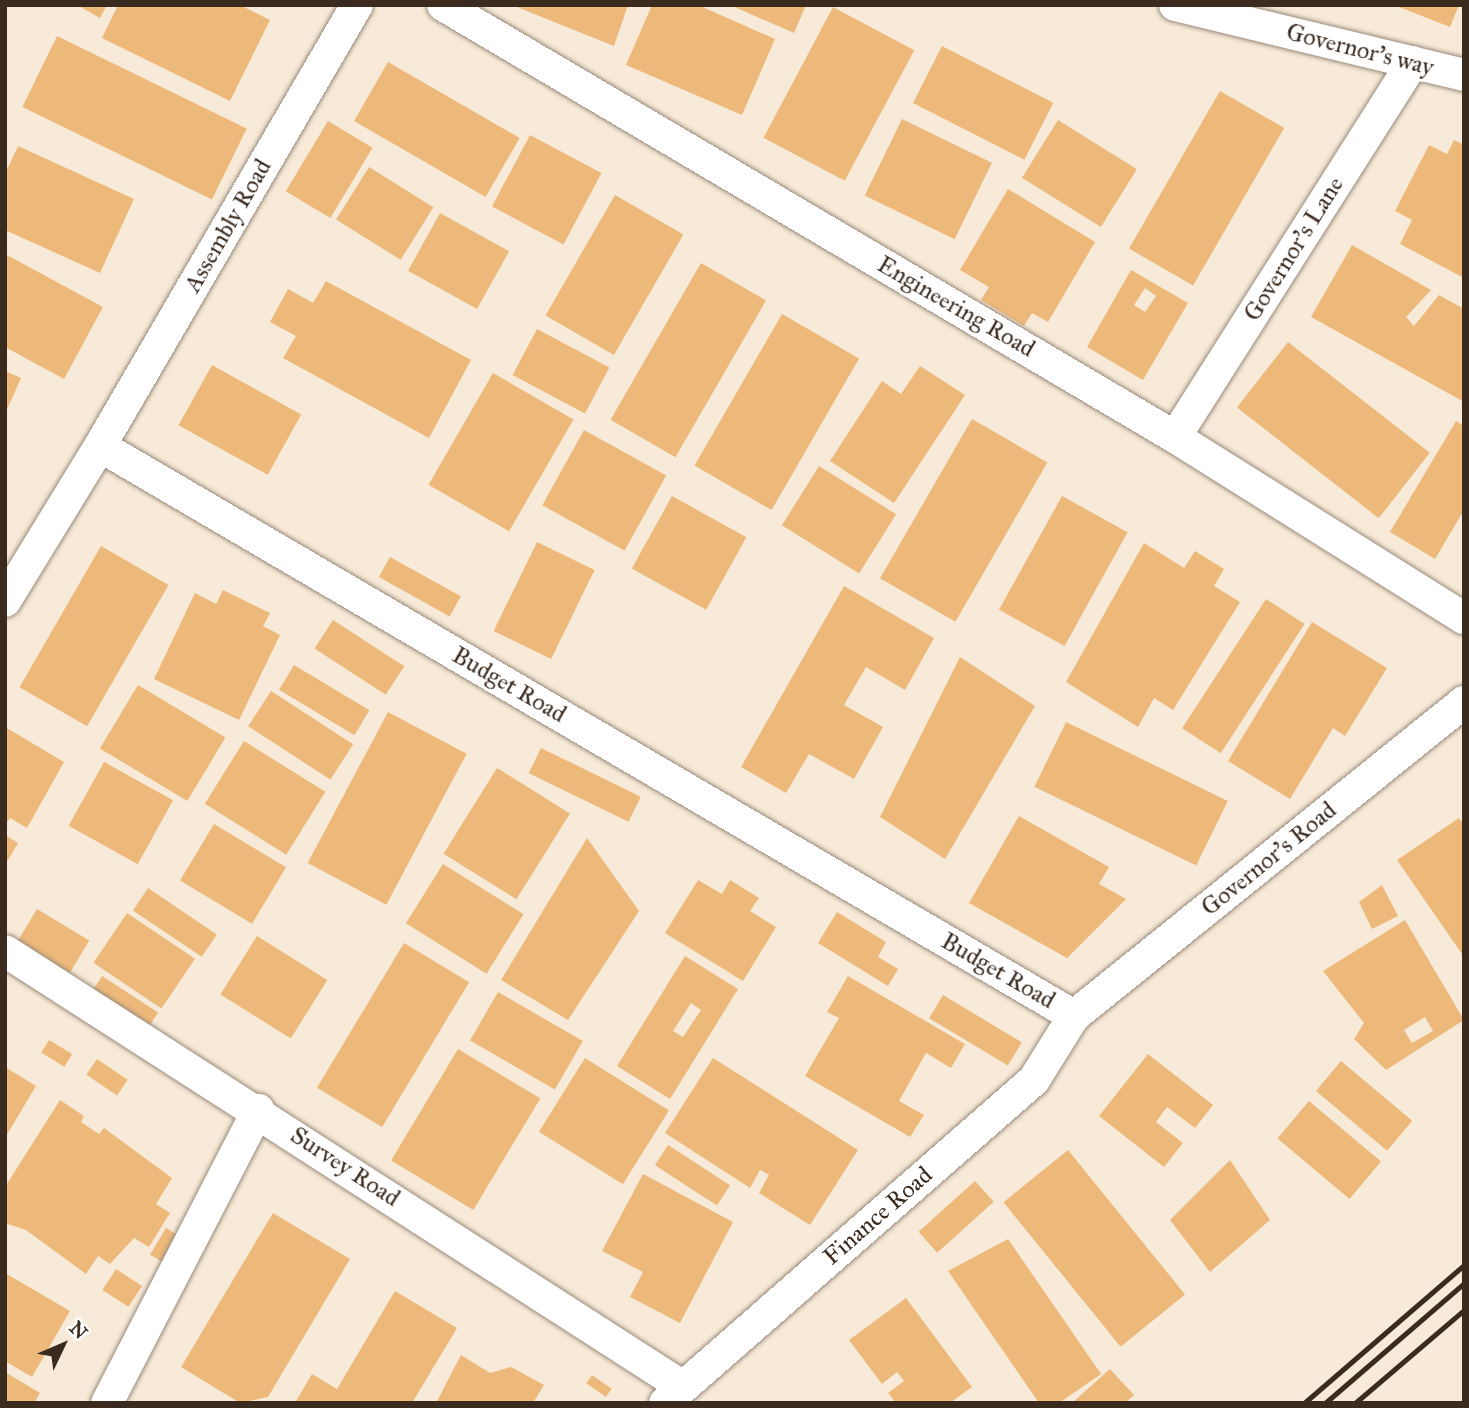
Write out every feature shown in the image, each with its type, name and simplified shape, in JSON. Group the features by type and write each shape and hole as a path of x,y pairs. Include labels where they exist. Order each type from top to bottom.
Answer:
{"street":[{"name":"Assembly Road","path":"100,446 357,5"},
{"name":"Engineering Road","path":"443,5 1175,437 1464,618"},
{"name":"Governor's way","path":"1175,5 1464,75"},
{"name":"Governor's Lane","path":"1175,437 1413,62"},
{"path":"5,601 100,446"},
{"name":"Budget Road","path":"100,446 1074,1016"},
{"name":"Governor's Road","path":"1074,1016 1464,702"},
{"name":"Survey Road","path":"5,951 258,1110 674,1395"},
{"name":"Finance Road","path":"674,1395 1034,1080 1074,1016"},
{"path":"107,1403 258,1110"}],"building":[{"path":"77,5 107,5 100,18"},
{"path":"118,5 240,5 270,20 230,101 102,38"},
{"path":"512,5 628,5 614,46"},
{"path":"652,5 698,5 775,39 742,115 626,65"},
{"path":"730,5 806,5 794,33"},
{"path":"1394,5 1459,5 1450,27"},
{"path":"833,7 914,50 845,181 764,138"},
{"path":"57,36 247,128 212,200 22,107"},
{"path":"942,46 1053,103 1024,160 913,103"},
{"path":"388,62 520,138 486,197 354,121"},
{"path":"1220,91 1284,128 1193,286 1129,249"},
{"path":"902,119 992,163 955,239 865,195"},
{"path":"1058,120 1137,169 1101,227 1022,178"},
{"path":"328,121 373,148 330,218 286,191"},
{"path":"530,135 602,173 563,245 492,207"},
{"path":"1454,140 1464,145 1464,278 1400,244 1412,220 1395,211 1429,145 1447,154"},
{"path":"18,146 134,199 100,273 5,230 5,174"},
{"path":"369,167 433,207 401,260 336,220"},
{"path":"1008,189 1095,242 1048,322 1032,313 1024,326 981,300 989,287 960,270"},
{"path":"615,195 683,234 614,355 546,315"},
{"path":"440,213 509,251 477,309 408,271"},
{"path":"1352,245 1431,290 1406,317 1414,326 1439,295 1464,309 1464,402 1311,317"},
{"path":"5,254 103,307 64,379 5,347"},
{"path":"701,263 766,300 675,457 610,420"},
{"path":"1131,270 1188,303 1143,380 1087,347","holes":["1145,288 1156,296 1145,312 1134,305"]},
{"path":"326,281 471,360 429,438 283,358 296,336 270,322 288,289 313,303"},
{"path":"782,314 859,358 772,510 694,466"},
{"path":"537,329 609,367 585,413 513,375"},
{"path":"1288,342 1430,453 1379,518 1237,407"},
{"path":"212,365 301,414 268,475 179,425"},
{"path":"920,366 965,395 894,503 830,461 882,381 901,394"},
{"path":"5,371 21,378 5,414"},
{"path":"493,373 574,420 509,531 428,485"},
{"path":"972,419 1047,462 955,622 880,578"},
{"path":"1456,421 1464,426 1464,510 1435,559 1390,532"},
{"path":"584,430 666,476 625,551 542,505"},
{"path":"819,466 896,514 859,574 782,525"},
{"path":"672,496 746,537 706,610 632,569"},
{"path":"1062,496 1128,532 1065,646 999,610"},
{"path":"537,542 595,570 551,659 494,631"},
{"path":"1144,543 1184,568 1195,551 1224,569 1214,586 1240,602 1173,710 1154,698 1138,727 1066,682"},
{"path":"101,546 169,585 87,726 20,687"},
{"path":"390,557 461,596 450,616 379,577"},
{"path":"844,586 934,638 905,690 866,667 844,705 883,727 854,779 809,754 786,793 741,767"},
{"path":"223,590 270,613 263,626 280,635 239,720 154,679 195,593 216,604"},
{"path":"1266,599 1305,624 1221,753 1182,728"},
{"path":"333,620 404,666 386,695 314,649"},
{"path":"1312,622 1387,668 1345,736 1333,728 1290,799 1228,761"},
{"path":"960,657 1035,706 945,859 880,817"},
{"path":"294,665 369,710 354,735 279,690"},
{"path":"138,685 225,738 187,801 100,748"},
{"path":"271,691 353,744 330,780 248,726"},
{"path":"388,712 467,754 386,905 308,863"},
{"path":"1066,722 1228,801 1196,866 1034,787"},
{"path":"5,727 64,762 27,828 10,818 5,825"},
{"path":"244,741 325,792 286,855 205,804"},
{"path":"541,748 641,797 628,822 529,773"},
{"path":"104,762 173,800 138,864 69,826"},
{"path":"497,768 570,814 516,899 443,854"},
{"path":"1019,816 1109,867 1099,884 1126,899 1067,958 969,903"},
{"path":"1459,818 1464,825 1464,957 1397,860"},
{"path":"214,824 286,867 252,924 180,881"},
{"path":"5,835 18,843 5,865"},
{"path":"587,838 639,911 568,1020 501,980"},
{"path":"443,864 524,914 486,974 406,923"},
{"path":"698,880 722,894 730,880 759,898 750,911 776,927 743,981 665,933"},
{"path":"1382,885 1398,916 1372,929 1359,902"},
{"path":"148,888 217,934 202,957 133,910"},
{"path":"37,909 89,940 68,976 15,945"},
{"path":"837,912 886,942 878,957 898,969 888,986 818,943"},
{"path":"127,913 195,959 161,1009 93,963"},
{"path":"1405,920 1464,1020 1386,1070 1354,1039 1364,1023 1323,971","holes":["1425,1017 1433,1031 1412,1043 1404,1030"]},
{"path":"257,936 327,980 291,1038 220,995"},
{"path":"404,943 469,982 382,1127 317,1088"},
{"path":"685,956 738,989 670,1099 617,1066","holes":["691,1003 701,1010 683,1037 673,1031"]},
{"path":"102,976 158,1012 148,1028 92,992"},
{"path":"848,976 965,1044 951,1068 926,1053 899,1101 924,1115 910,1137 805,1076 839,1018 827,1012"},
{"path":"498,992 583,1041 555,1089 470,1040"},
{"path":"943,995 1022,1042 1008,1066 929,1018"},
{"path":"49,1040 72,1054 64,1067 41,1053"},
{"path":"458,1049 540,1098 473,1210 391,1160"},
{"path":"1148,1054 1213,1105 1195,1128 1167,1107 1156,1122 1183,1143 1164,1167 1099,1116"},
{"path":"585,1058 669,1110 623,1184 539,1132"},
{"path":"713,1058 858,1150 810,1225 759,1193 769,1175 760,1170 750,1188 665,1133"},
{"path":"97,1059 128,1080 117,1095 86,1075"},
{"path":"1341,1061 1412,1121 1387,1151 1316,1091"},
{"path":"5,1067 36,1086 5,1138"},
{"path":"60,1100 84,1116 81,1122 99,1134 104,1128 172,1178 156,1204 170,1213 149,1247 134,1238 110,1264 98,1256 86,1274 26,1230 5,1223 5,1187"},
{"path":"1309,1101 1381,1161 1350,1199 1278,1139"},
{"path":"668,1145 730,1185 717,1205 655,1165"},
{"path":"1068,1150 1185,1295 1121,1347 1003,1202"},
{"path":"1230,1160 1270,1220 1210,1272 1170,1220"},
{"path":"643,1174 733,1222 680,1323 630,1297 643,1272 602,1251"},
{"path":"975,1181 994,1202 937,1253 919,1232"},
{"path":"273,1213 350,1259 268,1397 240,1403 181,1367"},
{"path":"166,1228 184,1239 168,1265 150,1255"},
{"path":"1008,1239 1101,1374 1059,1403 1039,1403 948,1271"},
{"path":"116,1269 142,1286 128,1307 102,1290"},
{"path":"5,1273 70,1311 32,1377 5,1361"},
{"path":"395,1291 457,1328 412,1403 295,1403 312,1374 337,1389"},
{"path":"906,1298 972,1387 950,1403 896,1403 888,1393 904,1381 897,1372 882,1384 849,1340"},
{"path":"461,1355 490,1373 511,1367 544,1385 533,1403 436,1403"},
{"path":"1110,1369 1134,1395 1125,1403 1072,1403"},
{"path":"5,1372 40,1393 34,1403 5,1403"},
{"path":"592,1375 612,1389 606,1397 586,1383"}],"railway":[{"path":"1304,1403 1464,1265"},
{"path":"1325,1403 1464,1283"},
{"path":"1355,1403 1464,1310"}]}
